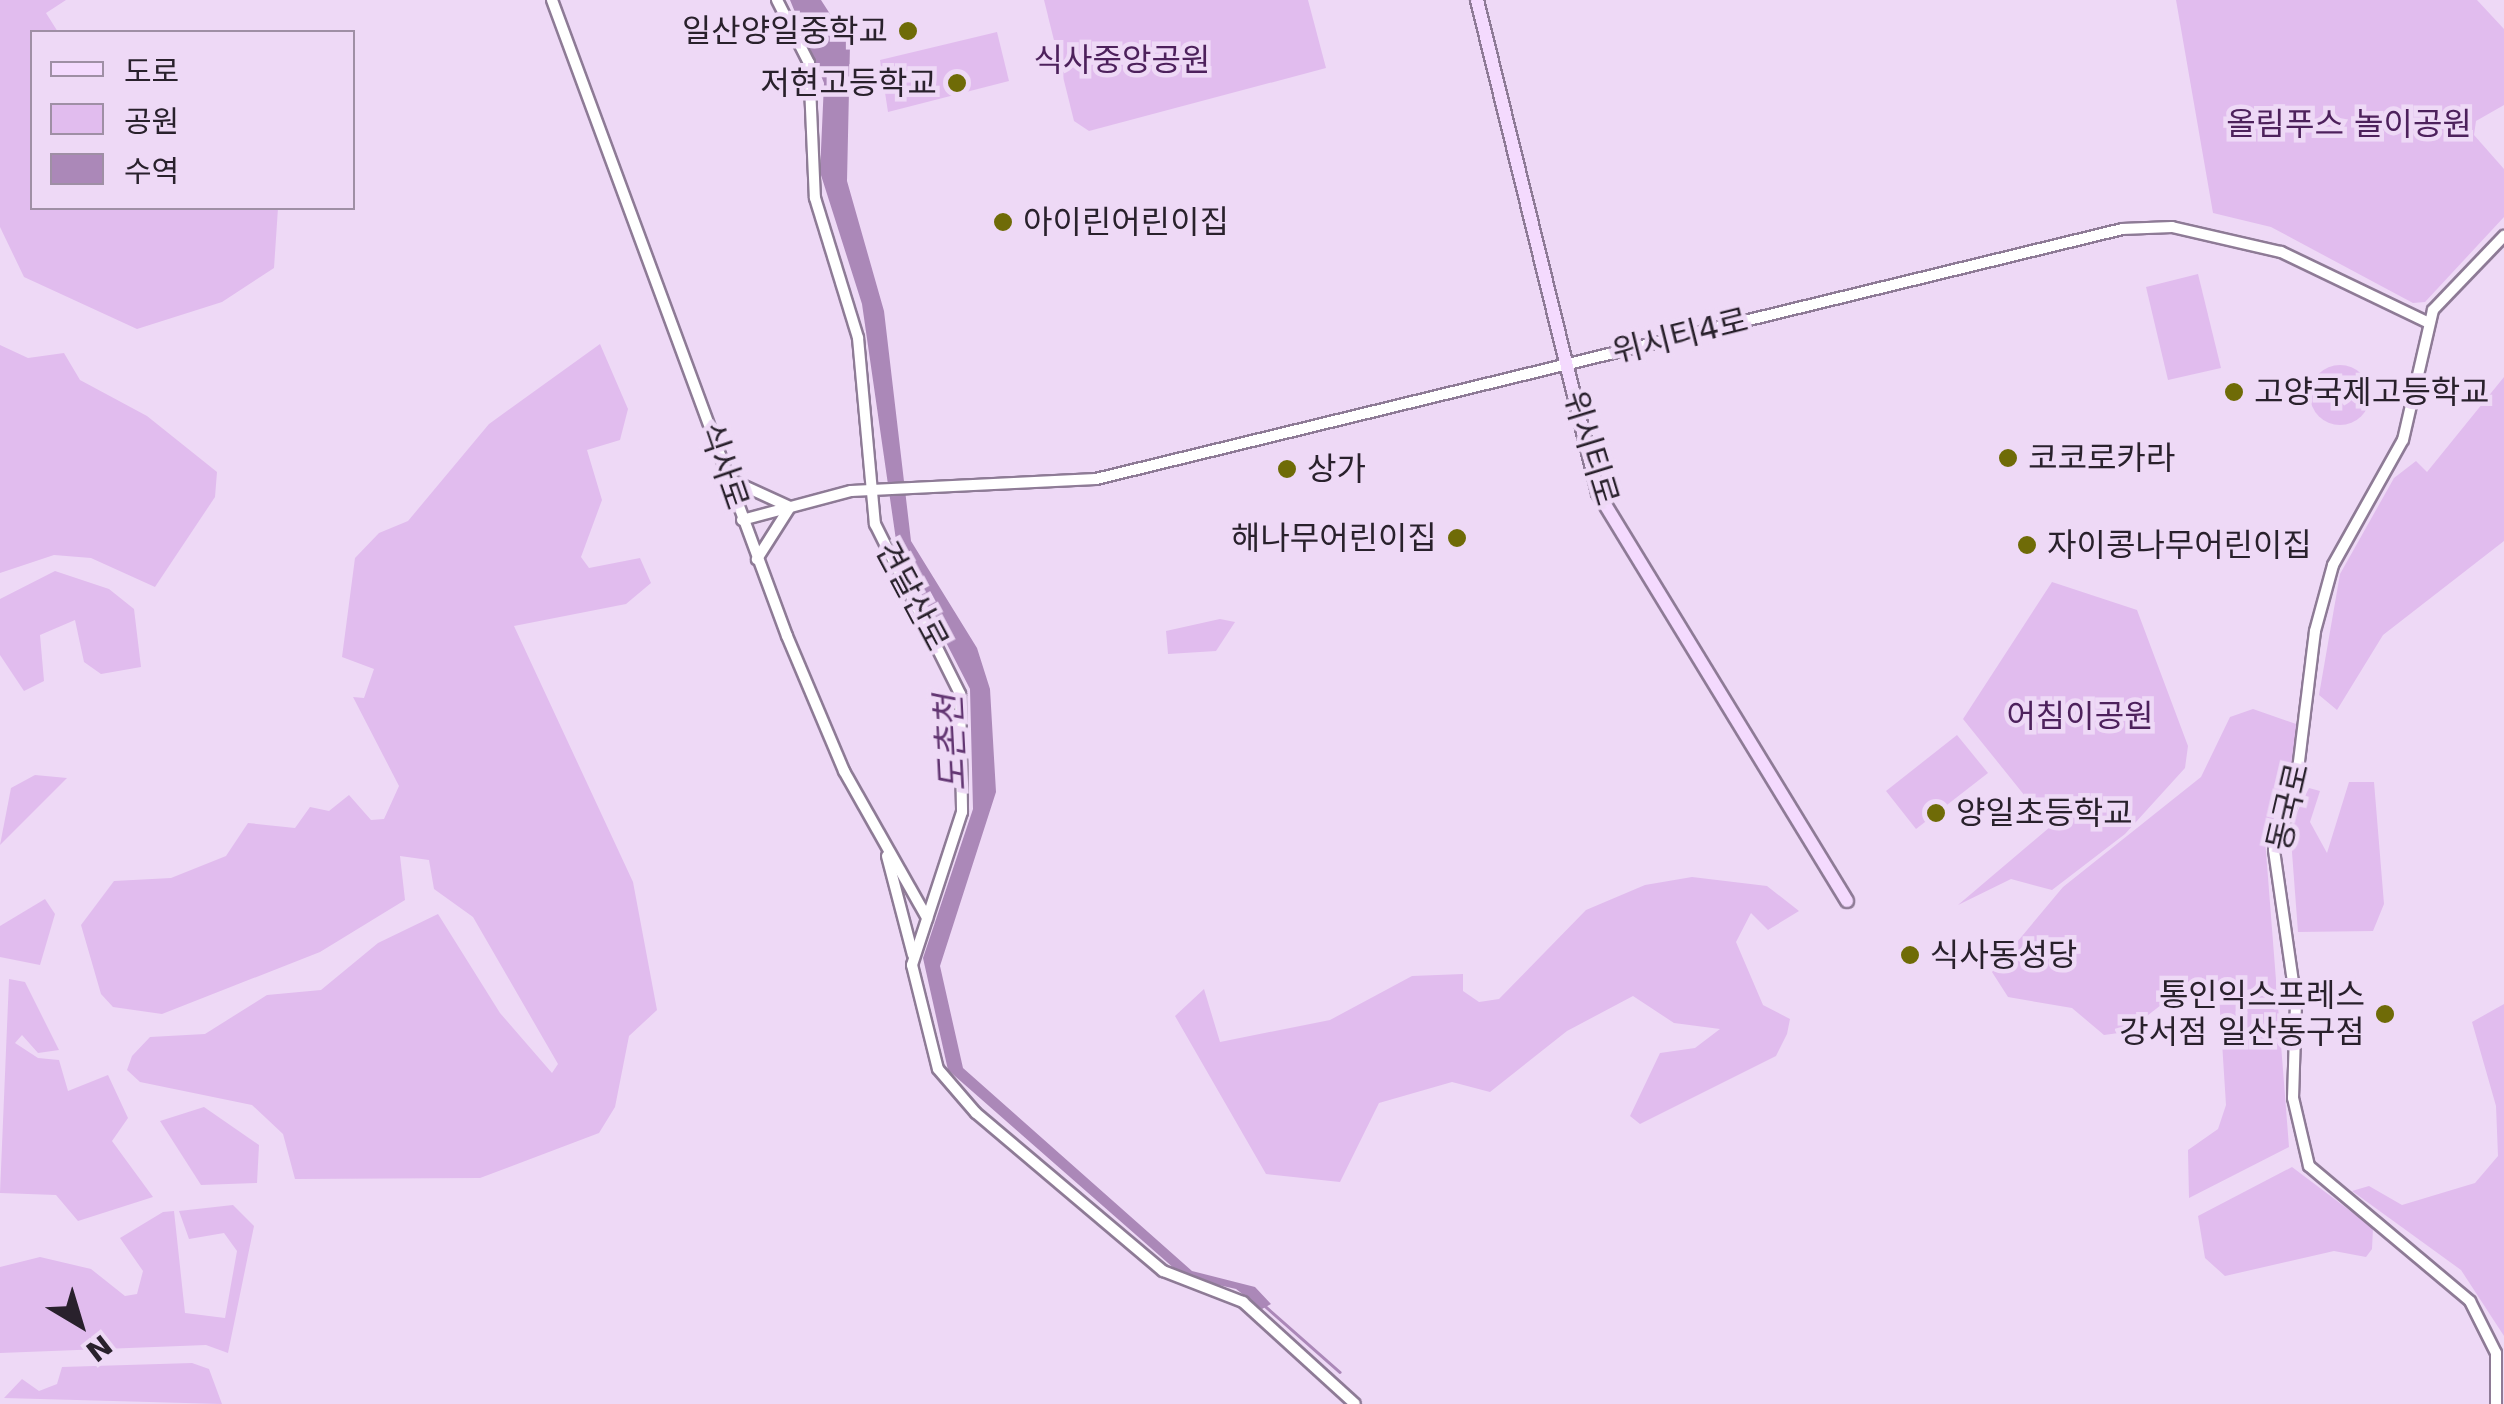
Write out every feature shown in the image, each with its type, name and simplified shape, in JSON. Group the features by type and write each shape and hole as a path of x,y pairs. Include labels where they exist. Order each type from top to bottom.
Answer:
{"main road":[{"name":"위시티로","path":"1477,0 1598,492 1846,901"}],"street":[{"name":"식사로","path":"552,0 731,480 742,520 844,772 927,918"},
{"name":"견달산로","path":"778,0 809,63 815,198 858,338 883,548 944,655 965,732 962,812 913,955"},
{"name":"위시티4로","path":"878,490 1096,478 2122,228 2172,227 2281,252 2427,322"},
{"name":"동국로","path":"2496,1404 2496,1352 2470,1301 2309,1166 2293,1098 2296,1003 2274,883 2323,596 2402,440 2427,322 2504,236"},
{"path":"731,480 790,507"},
{"path":"742,520 878,490"},
{"path":"757,559 790,507"},
{"path":"888,850 938,1069 956,1096 1185,1287 1243,1302 1355,1404"}],"green space":[{"path":"0,0 66,0 46,13 57,30 30,30 30,210 278,210 274,268 222,302 137,329 24,277 0,227"},
{"name":"식사중앙공원","path":"1044,0 1308,0 1326,68 1089,131 1074,121"},
{"name":"올림푸스 놀이공원","path":"2176,0 2477,0 2504,29 2504,105 2476,121 2474,135 2504,169 2504,217 2425,302 2413,303 2271,227 2213,213"},
{"path":"997,32 1009,81 888,112 880,60"},
{"path":"2198,274 2221,368 2168,380 2146,287"},
{"path":"600,344 628,409 620,440 587,450 602,500 581,557 589,568 640,558 651,583 626,604 514,626 633,882 657,1010 629,1036 615,1107 599,1133 480,1178 295,1179 283,1134 252,1105 140,1082 127,1070 132,1056 150,1037 205,1034 267,995 321,990 378,943 438,914 500,1013 552,1073 558,1064 473,917 434,889 429,860 400,856 405,900 320,952 162,1014 113,1007 101,994 81,925 114,881 171,878 226,856 248,823 295,828 310,807 329,811 349,795 371,820 384,819 399,786 353,697 364,698 374,669 342,657 355,558 379,533 408,521 489,424"},
{"path":"0,345 28,358 64,353 80,380 147,416 217,472 215,497 155,587 91,558 54,555 0,573"},
{"path":"2340,365 2361,374 2370,395 2361,416 2340,425 2319,416 2310,395 2319,374"},
{"path":"2504,377 2504,541 2383,635 2337,710 2319,695 2340,574 2394,478 2416,461 2427,472"},
{"path":"55,571 109,589 134,609 141,667 101,674 84,662 75,620 40,635 44,681 24,691 0,655 0,599"},
{"name":"어침이공원","path":"2052,582 2137,610 2188,746 2185,768 2125,834 2052,890 2011,879 1958,905 2050,827 1963,719"},
{"path":"1220,619 1235,622 1216,651 1168,654 1166,631"},
{"path":"2253,709 2299,725 2290,782 2265,839 2289,1147 2189,1198 2188,1150 2218,1129 2226,1105 2219,995 2191,982 2126,1032 2104,1035 2072,1008 2008,997 1992,972 2063,887 2201,777 2230,717"},
{"path":"1957,735 1988,773 1916,829 1886,791"},
{"path":"35,775 67,778 0,845 11,788"},
{"path":"2349,782 2374,782 2384,904 2373,931 2298,932 2290,826 2309,788 2320,791 2310,822 2327,853"},
{"path":"1692,877 1767,886 1799,911 1768,930 1751,913 1736,942 1763,1005 1790,1019 1787,1034 1776,1056 1640,1124 1630,1116 1660,1053 1695,1048 1720,1029 1674,1023 1633,996 1567,1031 1490,1092 1452,1082 1379,1103 1340,1182 1266,1174 1175,1016 1204,989 1220,1042 1330,1020 1412,976 1463,974 1463,991 1479,1002 1499,999 1586,910 1645,885"},
{"path":"45,899 55,914 40,965 0,957 0,926"},
{"path":"9,979 25,982 59,1050 38,1053 22,1035 15,1043 38,1058 59,1060 68,1091 108,1075 128,1118 112,1141 153,1197 78,1221 56,1195 0,1193"},
{"path":"2504,1004 2504,1336 2461,1270 2352,1191 2369,1186 2402,1205 2475,1183 2498,1156 2496,1106 2472,1022"},
{"path":"204,1107 259,1145 257,1183 201,1185 160,1121"},
{"path":"2292,1167 2373,1228 2372,1249 2366,1257 2334,1251 2225,1276 2205,1258 2198,1216"},
{"path":"233,1205 254,1226 228,1353 206,1345 0,1353 0,1267 40,1257 91,1269 125,1296 137,1294 143,1271 120,1238 163,1212 174,1211 185,1313 225,1318 237,1251 224,1233 189,1239 179,1211"},
{"path":"192,1363 209,1369 222,1404 4,1398 22,1379 39,1391 57,1384 62,1367"}],"water":[{"path":"790,0 821,0 850,45 847,181 884,311 911,541 977,648 990,689 996,792 940,966 963,1068 1192,1271 1255,1287 1271,1304 1262,1309 1236,1289 1184,1277 948,1070 923,958 973,809 970,689 897,547 862,304 820,172 824,83"}],"waterway":[{"name":"도촌천","path":"1264,1305 1340,1372"}],"place":[{"name":"일산양일중학교","path":"908,31"},
{"name":"저현고등학교","path":"957,83"},
{"name":"아이린어린이집","path":"1003,222"},
{"name":"고양국제고등학교","path":"2234,392"},
{"name":"코코로카라","path":"2008,458"},
{"name":"상가","path":"1287,469"},
{"name":"해나무어린이집","path":"1457,538"},
{"name":"자이콩나무어린이집","path":"2027,545"},
{"name":"양일초등학교","path":"1936,813"},
{"name":"식사동성당","path":"1910,955"},
{"name":"통인익스프레스 강서점 일산동구점","path":"2385,1014"}]}
